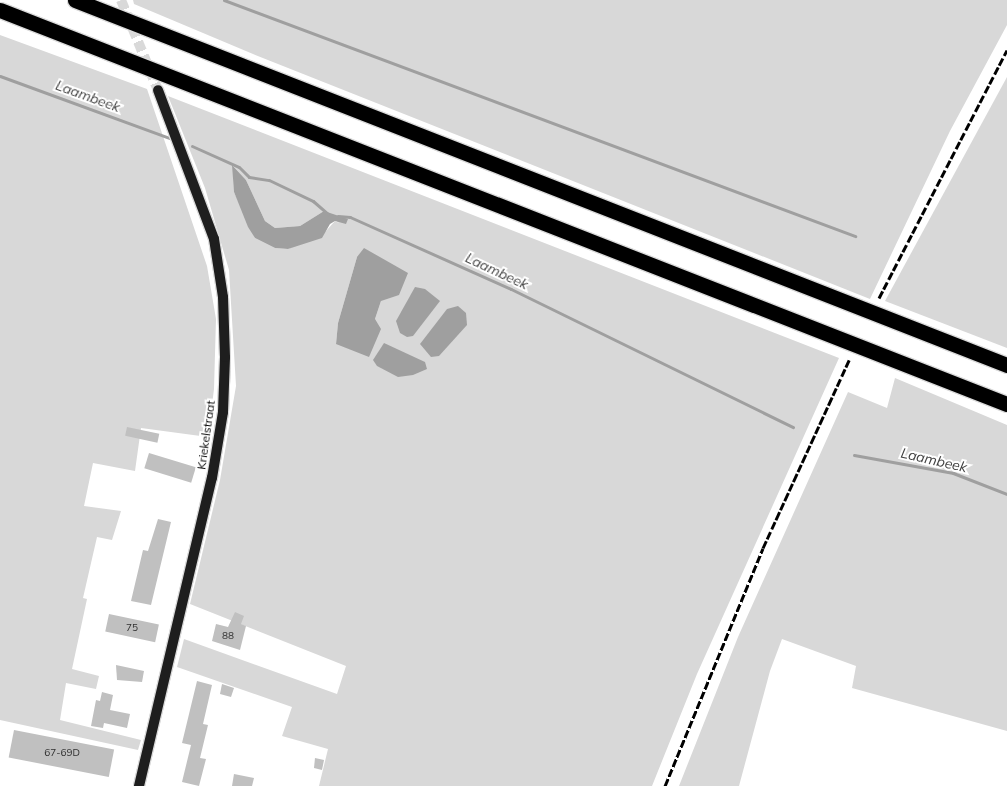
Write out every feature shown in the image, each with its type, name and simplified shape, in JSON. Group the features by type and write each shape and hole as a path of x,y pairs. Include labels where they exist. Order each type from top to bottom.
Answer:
{"highway":[{"path":"75,0 1007,365"},
{"path":"0,10 1007,404"}],"street":[{"name":"Kriekelstraat","path":"139,786 212,478 223,412 225,357 223,296 214,239 158,90"}],"shaded area":[{"path":"133,0 1007,0 1007,25 950,131 870,299 253,54 134,4"},
{"path":"0,35 147,89 207,266 216,319 214,389 208,437 141,428 135,471 93,463 84,506 121,511 112,540 97,537 83,598 87,599 72,669 99,676 96,689 66,683 60,720 141,740 138,750 0,720"},
{"path":"1007,77 1007,348 885,301"},
{"path":"168,96 839,358 697,674 652,786 319,786 328,749 282,736 292,707 177,667 184,639 337,694 346,666 190,604 220,480 236,386 229,270 205,188","holes":["233,166 246,180 265,221 275,228 300,226 324,211 339,223 335,221 326,231 288,249 275,248 255,238 234,192","357,257 381,301 375,319 336,344 338,323"]},
{"path":"232,165 246,180 265,221 275,228 300,226 324,211 348,219 346,224 335,221 330,224 322,238 288,249 275,248 255,238 248,227 234,192"},
{"path":"364,248 408,273 399,295 381,301 375,319 381,329 369,357 336,344 338,323 357,257"},
{"path":"415,287 425,289 440,301 413,336 407,337 400,333 396,321"},
{"path":"458,306 466,313 467,325 439,356 431,357 420,344 447,309"},
{"path":"384,343 425,362 427,369 413,375 398,377 377,366 373,360"},
{"path":"895,378 1007,425 1007,731 852,688 856,666 782,639 770,671 739,786 679,786 738,637 848,392 887,408"}],"building":[{"path":"127,427 159,434 157,443 125,436"},
{"path":"149,453 196,467 191,483 144,468"},
{"path":"158,519 171,522 151,605 131,601 143,550 148,551"},
{"path":"235,612 244,616 241,624 246,626 240,650 212,641 216,624 228,627"},
{"path":"109,614 159,625 155,642 105,632"},
{"path":"116,665 144,671 142,682 117,680"},
{"path":"197,681 212,685 203,724 208,725 200,758 206,759 199,786 182,782 191,745 182,743"},
{"path":"222,684 234,688 231,697 220,694"},
{"path":"102,692 113,695 110,710 130,714 127,728 104,723 103,728 91,726 96,700 100,701"},
{"path":"14,730 114,749 109,777 9,757"},
{"path":"315,758 324,760 322,770 314,768"},
{"path":"234,774 254,778 252,786 232,786"}],"waterway":[{"path":"224,0 855,236"},
{"name":"Laambeek","path":"0,76 169,138"},
{"name":"Laambeek","path":"192,146 239,167 249,177 269,180 313,201 328,214"},
{"name":"Laambeek","path":"338,216 350,217 511,289 793,427"},
{"name":"Laambeek","path":"854,455 953,473 1007,494"}],"tunnel":[{"path":"121,0 158,90"}],"railway":[{"path":"879,298 1007,50"},
{"path":"665,786 763,548 849,360"}]}
